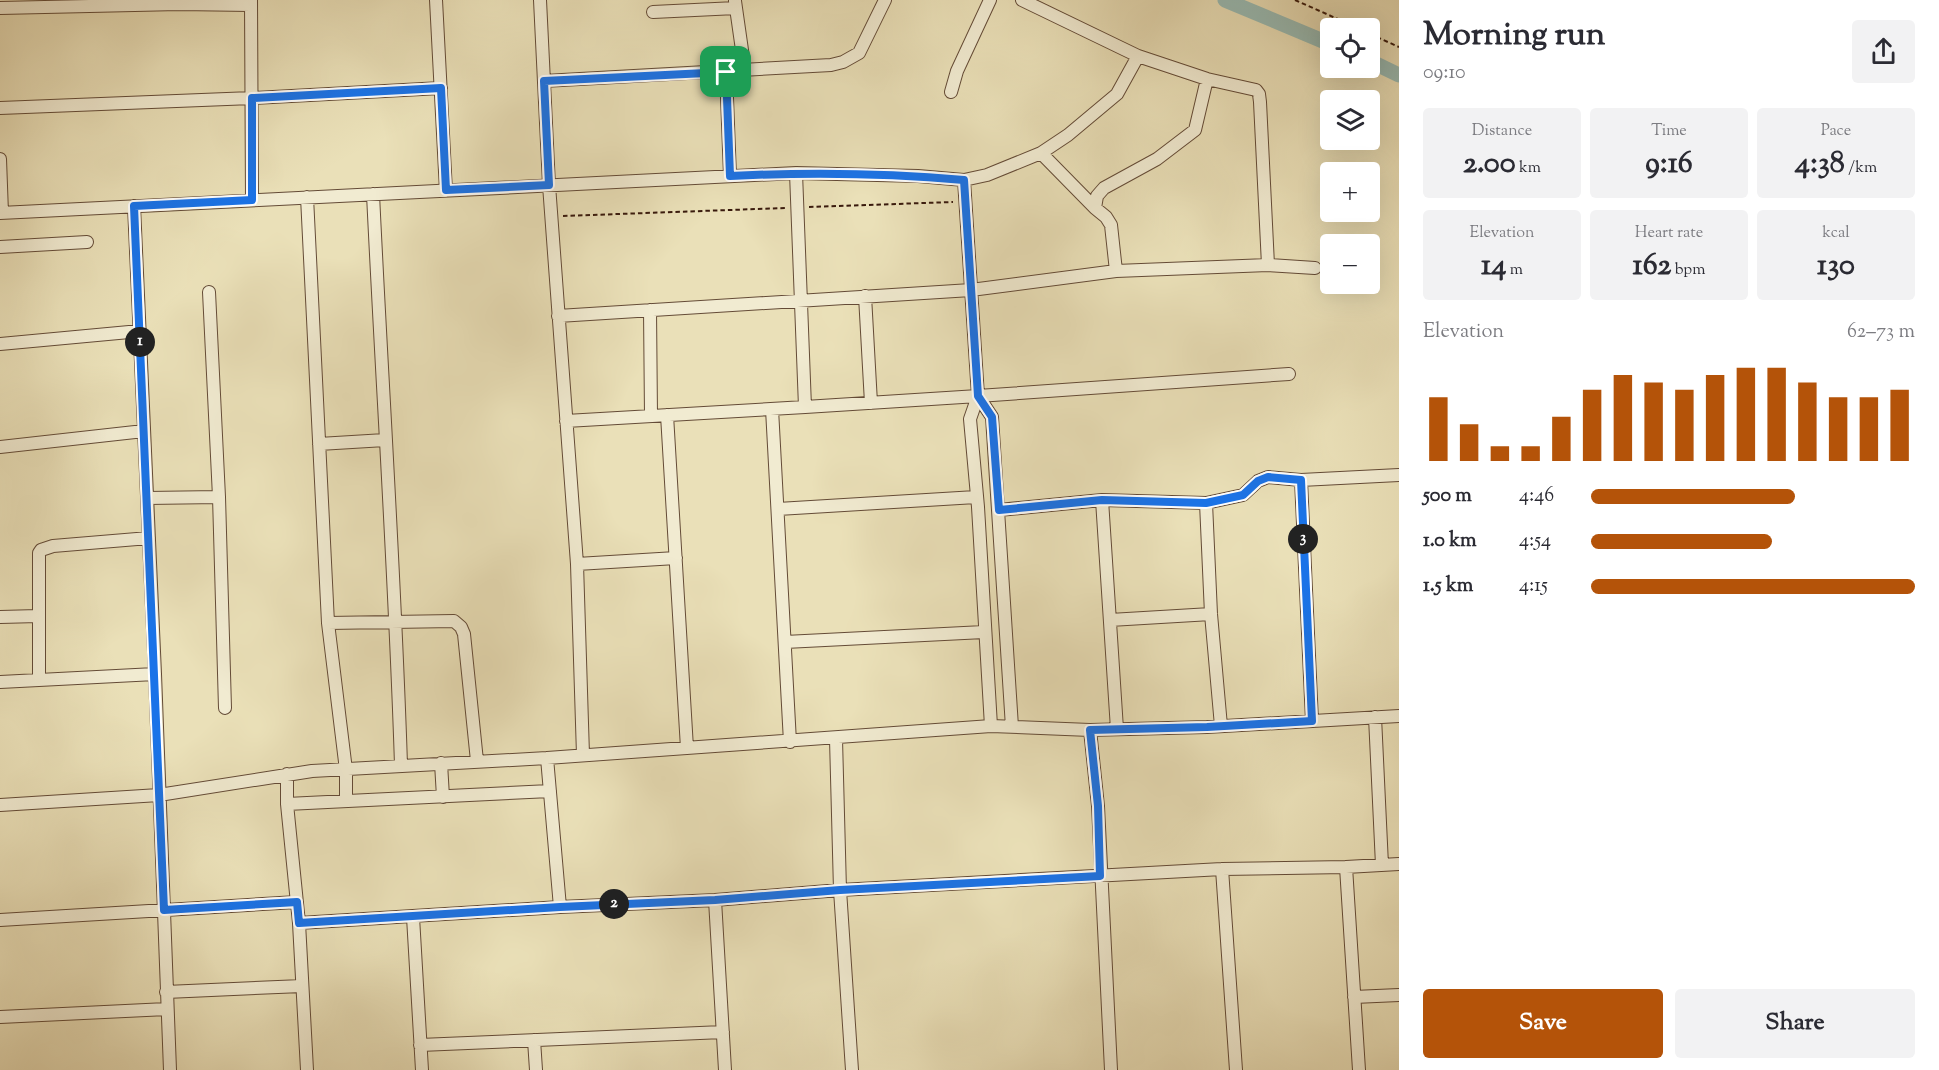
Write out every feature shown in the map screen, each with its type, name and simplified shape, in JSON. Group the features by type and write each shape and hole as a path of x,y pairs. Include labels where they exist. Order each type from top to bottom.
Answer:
{"street":[{"path":"436,0 446,190"},
{"path":"540,0 551,217 576,564 583,755"},
{"path":"544,81 817,67 843,62 858,53 885,0"},
{"path":"951,92 957,71 990,0"},
{"path":"1022,0 1138,56 1207,79 1256,90 1259,94 1268,265"},
{"path":"0,8 251,2 252,200"},
{"path":"653,12 736,4 745,71"},
{"path":"0,159 1,213 796,173 918,176 964,180 987,175 1041,153 1068,135 1117,94 1138,56"},
{"path":"726,72 730,176"},
{"path":"1095,208 1097,196 1104,188 1157,159 1196,130 1207,79"},
{"path":"0,108 441,88"},
{"path":"1041,153 1106,217 1111,225 1116,271"},
{"path":"796,173 805,407"},
{"path":"964,180 978,396 970,419 991,726"},
{"path":"373,194 397,622 401,765"},
{"path":"306,197 328,623 346,770 346,801"},
{"path":"134,206 170,1070"},
{"path":"0,247 87,242"},
{"path":"558,316 971,290 1116,271 1268,265 1315,268"},
{"path":"209,292 219,496 225,708"},
{"path":"865,296 870,403"},
{"path":"650,310 651,416"},
{"path":"0,344 140,331"},
{"path":"566,421 1289,374"},
{"path":"978,396 992,417 1012,727"},
{"path":"772,409 790,741"},
{"path":"667,415 687,748"},
{"path":"0,447 144,431"},
{"path":"319,444 385,440"},
{"path":"999,510 1102,500 1206,503 1243,495 1258,481 1268,477 1301,480 1399,475"},
{"path":"1301,480 1312,721"},
{"path":"147,498 219,496"},
{"path":"778,509 976,497"},
{"path":"1102,500 1117,729"},
{"path":"1206,503 1211,614 1221,726"},
{"path":"39,679 38,561 41,550 53,546 149,538"},
{"path":"576,564 676,558"},
{"path":"1110,620 1211,614"},
{"path":"0,617 38,616"},
{"path":"328,623 454,621 461,627 464,634 477,761"},
{"path":"785,642 984,632"},
{"path":"0,682 155,674"},
{"path":"0,805 159,795 287,774 991,726 1090,730 1221,726 1399,716"},
{"path":"1375,717 1382,865"},
{"path":"1090,730 1098,806 1111,1070"},
{"path":"836,738 840,890 852,1070"},
{"path":"547,758 560,907"},
{"path":"441,763 443,797"},
{"path":"287,774 287,804 299,923 307,1070 300,1070"},
{"path":"287,804 550,791"},
{"path":"299,923 1222,869 1399,864"},
{"path":"1346,867 1359,1070"},
{"path":"1222,869 1236,1070"},
{"path":"715,900 725,1070"},
{"path":"0,921 297,902"},
{"path":"412,917 422,1070"},
{"path":"166,992 302,986"},
{"path":"1354,997 1399,994"},
{"path":"0,1017 166,1009"},
{"path":"420,1045 723,1032"},
{"path":"534,1040 536,1070"}],"path":[{"path":"1294,0 1335,18"},
{"path":"1380,38 1399,47"},
{"path":"551,217 966,202"}],"waterway":[{"path":"1225,0 1320,40"},
{"path":"1380,66 1399,75"}],"route":[{"path":"726,72 730,176 796,173 918,176 964,180 978,396 992,417 999,510 1102,500 1206,503 1243,495 1258,481 1268,477 1301,480 1312,721 1090,730 1098,806 1100,876 299,923 297,902 164,910 134,206 252,200 252,98 441,88 446,190 549,185 544,81 726,72"}]}
